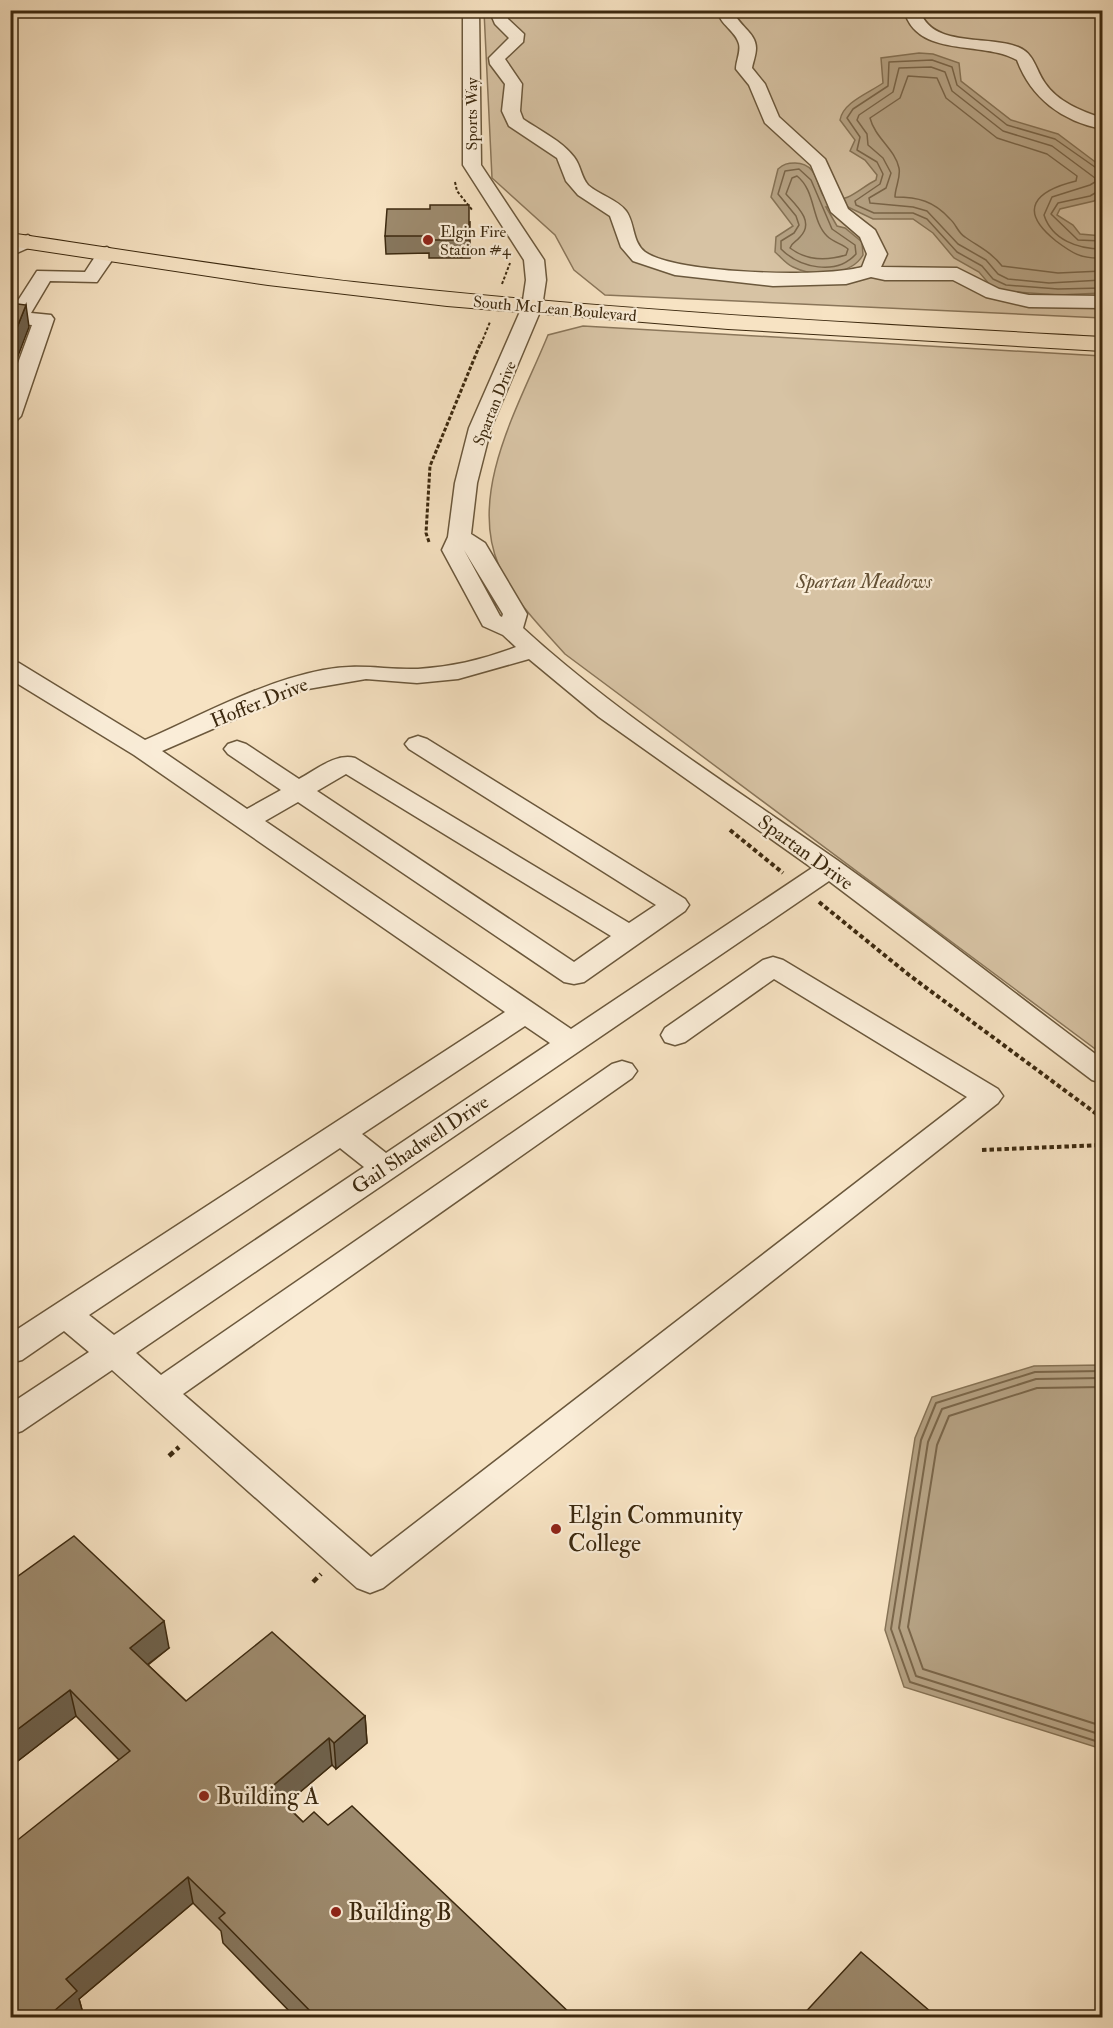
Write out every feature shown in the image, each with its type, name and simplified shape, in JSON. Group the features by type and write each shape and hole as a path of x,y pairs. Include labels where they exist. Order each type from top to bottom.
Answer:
{"main road":[{"name":"South McLean Boulevard","path":"16,243 106,253 352,289 532,307 752,324 1102,344"}],"street":[{"name":"Sports Way","path":"471,10 472,165 534,260 536,280 532,307"},
{"path":"497,10 501,21 516,34 517,39 497,58 498,64 513,84 511,111 515,122 563,154 570,163 575,181 584,191 618,213 630,247 640,256 675,269 773,280 829,279 870,271 885,274 957,274 993,293 1029,301 1102,302"},
{"path":"725,10 728,21 740,32 748,45 744,69 757,84 771,119 819,163 836,203 868,234 874,244 877,254 870,271"},
{"path":"912,10 917,22 938,38 1012,50 1024,57 1031,79 1058,106 1074,116 1102,124"},
{"path":"10,417 44,319 16,319 44,275 90,278 106,253"},
{"name":"Spartan Drive","path":"532,307 480,428 466,483 459,537 453,550 491,621 512,630 567,681 608,712 830,868 1102,1073"},
{"name":"Hoffer Drive","path":"142,750 293,685 324,677 366,672 417,676 458,672 510,658 532,649"},
{"path":"10,668 142,750 570,1042"},
{"path":"237,749 574,975 675,905 418,744"},
{"path":"246,821 345,763 630,936"},
{"name":"Gail Shadwell Drive","path":"10,1422 830,868"},
{"path":"66,1315 114,1353 370,1578 636,1372 832,1215 988,1096 772,966 675,1035"},
{"path":"10,1351 525,1012"},
{"path":"159,1393 622,1071"},
{"path":"342,1131 360,1149 385,1167"}],"path":[{"path":"982,1150 1102,1145"}],"green space":[{"path":"484,11 1102,11 1102,318 605,295 574,270 555,235 492,178"},
{"name":"Spartan Meadows","path":"583,326 1102,356 1102,1054 565,654 520,602 499,566 491,538 489,508 493,479 512,419 548,335"}],"water":[{"path":"919,53 933,54 959,63 961,81 1011,120 1058,134 1102,167 1102,195 1094,201 1060,209 1057,215 1073,225 1080,234 1102,236 1102,293 1058,295 1004,291 990,285 979,272 954,258 933,233 913,219 873,219 848,207 826,207 837,226 845,228 862,242 863,255 850,267 831,273 801,270 790,266 775,252 776,237 793,226 771,197 778,169 788,164 804,165 814,174 822,194 830,200 849,197 876,180 877,175 865,160 850,151 855,140 840,120 842,114 857,98 883,83 881,58"},
{"path":"1102,1365 1102,1749 904,1687 885,1630 915,1438 932,1397 1034,1366"}],"building":[{"path":"430,205 469,205 469,240 429,240 429,236 385,236 387,209 430,209"},
{"path":"10,303 26,305 10,345"},
{"path":"74,1536 164,1621 130,1648 186,1701 272,1632 365,1716 334,1743 329,1738 269,1789 303,1822 314,1812 328,1825 352,1806 575,2018 317,2018 219,1918 225,1913 188,1877 66,1979 77,1991 46,2018 10,2018 10,1846 130,1751 70,1690 10,1735 10,1582"},
{"path":"861,1952 938,2018 800,2018"}],"place":[{"name":"Elgin Fire Station #4","path":"428,240"},
{"name":"Elgin Community College","path":"556,1529"},
{"name":"Building A","path":"204,1796"},
{"name":"Building B","path":"336,1912"}]}
